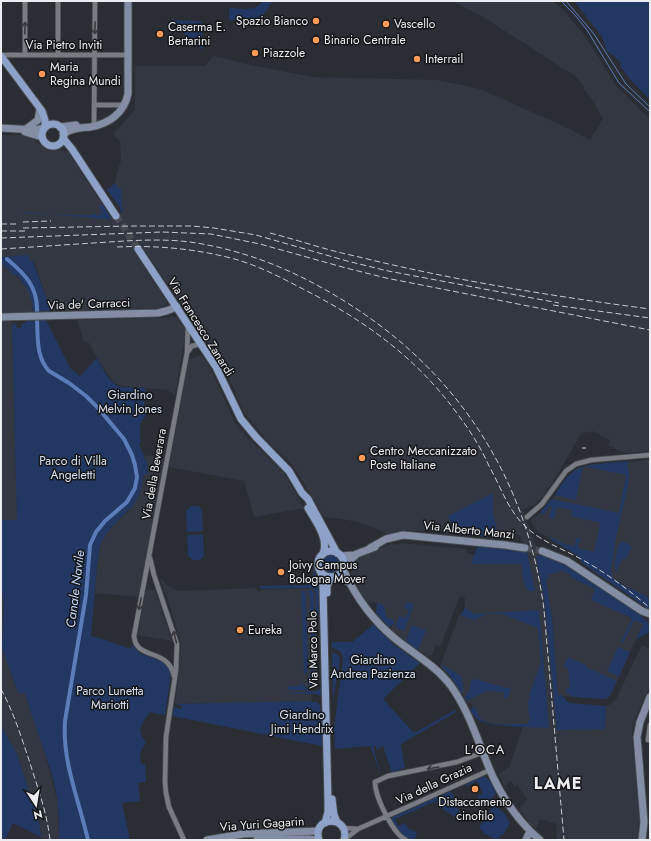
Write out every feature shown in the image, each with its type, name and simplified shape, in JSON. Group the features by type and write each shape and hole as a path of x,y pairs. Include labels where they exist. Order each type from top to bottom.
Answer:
{"main road":[{"path":"57,144 63,136 72,129 94,126 110,120 121,111 124,105 128,94 128,2"},
{"path":"1,56 41,110 57,126 116,216"},
{"path":"41,110 45,120 45,128 42,137"},
{"path":"23,129 38,120 41,110"},
{"path":"1,128 35,130 45,128 50,124 57,126 73,125 86,127"},
{"path":"23,129 24,132 42,137 47,143 52,145 57,144 74,154"},
{"name":"Via Francesco Zanardi","path":"138,249 220,374 241,419 289,471 302,493 304,501 324,539 325,548 323,554"},
{"name":"Via de' Carracci","path":"1,317 158,313 177,308"},
{"name":"Via Francesco Zanardi","path":"302,493 308,498 339,554"},
{"name":"Via Alberto Manzi","path":"344,567 358,554 370,548 397,538 411,536 505,544 525,548"},
{"path":"351,585 344,579 327,577 321,573 318,562 323,554 329,551 339,554 351,585 360,601 387,631 427,662 447,682 456,694 473,726 490,770 501,792 519,819 538,839"},
{"path":"542,551 567,561 642,611 650,614"},
{"name":"Via Alberto Manzi","path":"339,554 358,554"},
{"path":"334,577 340,573 344,567"},
{"name":"Via Marco Polo","path":"321,573 323,587 328,805 325,822"},
{"name":"Via Marco Polo","path":"334,577 327,587 332,801 334,815 337,822"},
{"path":"642,611 650,620"},
{"path":"642,840 644,822 638,737 640,722 650,697"},
{"path":"317,840 318,831 321,826 325,822 330,821 337,822 343,828 345,834 344,840"},
{"name":"Via Yuri Gagarin","path":"207,840 243,834 318,831"},
{"path":"526,840 530,831"},
{"name":"Via Yuri Gagarin","path":"257,840 317,840"}],"street":[{"path":"25,1 25,55"},
{"path":"58,1 58,55"},
{"path":"94,126 95,1"},
{"name":"Via Pietro Inviti","path":"1,56 128,55"},
{"path":"94,105 124,105"},
{"name":"Via della Beverara","path":"165,659 140,649 134,640 186,353 188,334 187,323"},
{"path":"186,353 192,346 201,344"},
{"path":"527,517 542,504 566,471 576,464 591,460 650,455"},
{"name":"Via della Beverara","path":"150,552 155,580 176,637 177,654 166,737 165,788 170,807 184,840"},
{"path":"144,580 150,578 155,580"},
{"path":"165,659 174,659 177,654"},
{"path":"165,659 170,665 174,676"},
{"path":"650,725 648,740 650,740"},
{"path":"387,816 376,791 375,782 388,776 457,762 484,752"},
{"name":"Via della Grazia","path":"344,840 358,830 387,816 490,770"},
{"name":"Via della Grazia","path":"387,816 399,835 406,840"},
{"path":"343,828 358,830"}],"shaded area":[{"path":"452,1 553,1 565,12 587,39 616,86 650,119 650,451 628,453 622,452 608,445 610,440 593,431 591,433 586,431 585,433 582,432 544,495 534,505 523,509 539,556 536,556 544,597 557,730 605,729 606,706 611,704 616,699 642,645 650,649 650,686 635,718 632,734 639,817 638,840 557,840 556,824 540,819 536,829 531,825 519,809 527,800 521,790 517,785 515,787 511,781 504,786 499,774 509,767 523,727 495,724 477,719 470,709 473,707 470,702 467,704 463,694 451,677 440,666 459,615 462,614 465,607 465,598 460,596 440,647 436,645 432,655 427,657 426,654 417,650 391,630 392,626 389,627 376,613 377,603 371,603 369,601 368,604 359,590 349,568 352,561 390,544 397,545 398,543 467,549 467,553 473,555 528,556 523,541 519,535 508,532 486,537 402,530 388,534 364,524 326,517 323,515 289,461 270,444 244,413 226,371 200,332 199,328 143,248 140,248 134,252 166,300 167,303 165,307 50,311 34,262 29,261 29,255 1,257 1,135 21,135 32,138 37,143 52,150 60,149 68,152 112,219 121,213 120,207 107,190 114,184 121,160 120,141 113,134 135,110 135,66 205,66 213,56 312,77 438,80 480,89 570,129 590,140 603,119 593,101 583,88 584,86 575,76 480,15"},
{"path":"1,262 13,275 16,275 29,291 33,312 1,312"},
{"path":"177,317 185,327 186,332 175,395 167,390 122,386 114,383 89,343 84,341 77,320"},
{"path":"1,321 11,321 12,325 17,520 1,520"},
{"path":"202,355 210,368 235,422 245,435 284,473 304,508 254,517 244,481 169,467 189,359"},
{"path":"147,455 164,459 139,597 95,593 100,545 108,531 128,511 140,493 144,474 148,474 144,456"},
{"path":"650,460 650,598 630,589 614,579 610,583 582,563 577,555 534,529 531,520 545,509 569,475 578,468 590,465"},
{"path":"562,571 571,575 570,577 596,589 591,599 643,624 611,695 606,699 558,696 552,618 545,579 548,575"},
{"path":"160,578 168,586 175,590 182,591 255,588 260,592 260,590 316,588 317,666 311,694 312,701 175,704 181,643"},
{"path":"1,587 4,606 2,648 18,693 25,693 30,711 40,736 58,803 59,840 41,840 39,822 17,754 1,726"},
{"path":"146,589 155,590 172,641 138,635"}],"green space":[{"path":"264,1 272,2 263,16 243,20 229,20 229,8 255,8"},
{"path":"574,1 650,1 650,100 628,77 621,67 620,61 607,51 601,35"},
{"path":"172,20 202,22 203,50 187,37"},
{"path":"114,184 117,184 116,187 121,189 122,207 124,211 121,213 120,207 107,190"},
{"path":"102,204 112,219 23,213 92,215 94,213 98,216 102,211 99,208"},
{"path":"29,255 29,260 33,262 50,311 33,312 30,296 26,288 17,275 13,275 1,262 1,257"},
{"path":"46,320 70,368 80,376 97,358 108,376 116,385 145,388 145,394 143,395 145,399 144,405 146,409 153,409 145,416 140,427 141,442 139,444 147,464 148,474 144,474 140,493 134,504 108,531 100,545 91,636 131,649 133,645 139,653 162,661 168,666 171,674 165,715 150,712 142,723 140,730 146,742 140,753 141,764 145,764 146,782 138,783 140,801 122,803 130,840 59,840 58,803 48,761 25,693 18,693 2,648 4,606 1,587 1,520 17,520 12,325 16,324 17,328 21,328 22,324 26,323 26,321"},
{"path":"627,461 629,474 628,486 616,537 611,571 613,578 621,584 650,598 650,610 582,563 577,555 550,539 551,537 564,544 575,546 576,538 581,538 578,548 594,552 600,524 599,522 571,516 572,510 557,507 554,519 549,518 552,506 549,506 548,511 545,510 545,514 540,513 551,499 619,513 626,475 585,466"},
{"path":"583,467 576,500 555,495 562,484 573,472"},
{"path":"493,493 493,513 498,533 486,537 448,533 454,529 448,516"},
{"path":"191,506 198,506 202,510 203,531 187,532 186,511"},
{"path":"203,534 204,556 200,560 193,560 188,556 187,535"},
{"path":"621,541 632,546 626,559 623,558 616,572 616,556"},
{"path":"478,545 527,551 535,591 529,591 526,588 521,564 471,564"},
{"path":"331,554 338,557 341,564 338,571 331,574 324,571 321,564 324,557"},
{"path":"543,555 568,565 632,608 647,621 650,626 650,632 636,641 643,624 634,620 623,643 621,642 632,618 591,600 595,589 570,577 571,575 562,571 548,575 549,578 546,579 552,618 558,695 562,695 567,702 570,703 606,706 605,729 557,730 544,597 536,556"},
{"path":"313,567 319,585 317,588 319,588 320,610 316,624 316,593 313,588 262,589 259,586 306,585 312,580"},
{"path":"307,590 312,590 314,594 316,653 312,675 312,688 308,684 311,671 310,596"},
{"path":"301,591 305,591 306,597 308,670 304,675"},
{"path":"407,602 414,604 404,631 398,629 396,625 399,616 406,618 409,610 404,608"},
{"path":"377,603 384,605 386,617 394,620 394,623 389,627 376,613"},
{"path":"465,607 474,614 538,610 541,629 549,728 487,723 480,721 473,714 470,709 474,707 480,718 486,722 528,724 529,719 532,718 529,717 529,696 541,662 538,628 502,614 486,614 475,620 459,615 462,614"},
{"name":"Giardino Andrea Pazienza","path":"374,624 394,645 420,663 383,699 413,732 416,732 455,710 456,712 401,744 405,768 400,769 400,771 392,773 383,746 377,750 376,746 373,746 381,776 370,746 335,749 334,728 343,660 340,652 337,649 332,648 332,642 352,642"},
{"path":"411,626 426,630 418,650 406,642"},
{"path":"618,647 630,652 619,677 607,671"},
{"path":"332,652 338,655 340,659 333,701"},
{"path":"568,657 617,681 609,697 604,699 574,697 570,696 569,693 567,694 566,689 570,688 568,668 564,667"},
{"path":"441,665 461,676 463,683 462,694 453,680"},
{"path":"475,679 511,689 507,699 504,698 504,692 487,691 466,701 465,697 470,690 471,681"},
{"path":"301,683 311,692 319,690 322,685 323,698 316,694 288,693 307,692 307,690 287,690 288,686 298,686"},
{"name":"Giardino Jimi Hendrix","path":"317,702 320,705 324,744 322,746 172,716 174,707 181,709 182,706 175,704"},
{"path":"1,726 17,754 39,822 41,837 13,823 5,840 1,840"},
{"path":"484,776 491,782 496,792 490,802 487,800 485,803 477,797 483,793 477,781 467,786 466,784"},
{"path":"451,791 459,813 455,817 439,807 436,801 395,819 398,826 405,823 409,829 417,832 415,839 418,840 413,840 401,834 391,818"},
{"path":"494,805 505,814 510,823 503,835 502,834 498,840 484,833 479,827"}],"waterway":[{"path":"561,1 587,30 619,83 650,112"},
{"path":"566,1 594,34 626,84 650,107"},
{"name":"Canale Navile","path":"7,259 25,276 33,288 37,303 37,312"},
{"name":"Canale Navile","path":"37,320 38,347 45,366 49,371 69,383 86,396 124,439 132,455 137,477 135,488 127,502 105,521 96,532 90,545 86,595 65,721 66,751 72,781 88,840"}],"tunnel":[{"path":"116,216 138,249"},
{"path":"525,548 542,551"}],"railway":[{"path":"23,222 51,221"},
{"path":"1,224 17,224"},
{"path":"23,228 132,226 192,226 214,228 256,235 388,271 559,303"},
{"path":"1,231 28,231"},
{"path":"1,238 162,232 211,234 260,244 386,278 650,330"},
{"path":"270,233 344,254 428,273 539,293 650,309"},
{"path":"1,249 154,240 190,242 230,250 287,270 341,299 382,327 419,358 451,393 479,431 503,472 521,515 535,561 544,610 564,840"},
{"path":"117,247 178,249 208,253 238,260 263,269 326,301 369,328 408,359 443,395 476,440 512,511 529,530 543,540 581,559 608,575 650,608"},
{"path":"553,305 650,318"},
{"path":"1,689 13,715 29,760 44,809 50,840"}],"place":[{"name":"Spazio Bianco","path":"316,21"},
{"name":"Vascello","path":"386,24"},
{"name":"Caserma E. Bertarini","path":"160,34"},
{"name":"Binario Centrale","path":"316,40"},
{"name":"Piazzole","path":"255,53"},
{"name":"Interrail","path":"417,59"},
{"name":"Maria Regina Mundi","path":"42,74"},
{"name":"Centro Meccanizzato Poste Italiane","path":"362,458"},
{"name":"Joivy Campus Bologna Mover","path":"281,572"},
{"name":"Eureka","path":"240,630"},
{"name":"Distaccamento cinofilo","path":"475,789"}],"district":[{"name":"L'OCA","path":"485,749"},
{"name":"LAME","path":"558,783"}],"park label":[{"name":"Giardino Melvin Jones","path":"130,402"},
{"name":"Parco di Villa Angeletti","path":"73,468"},
{"name":"Parco Lunetta Mariotti","path":"110,698"}]}
